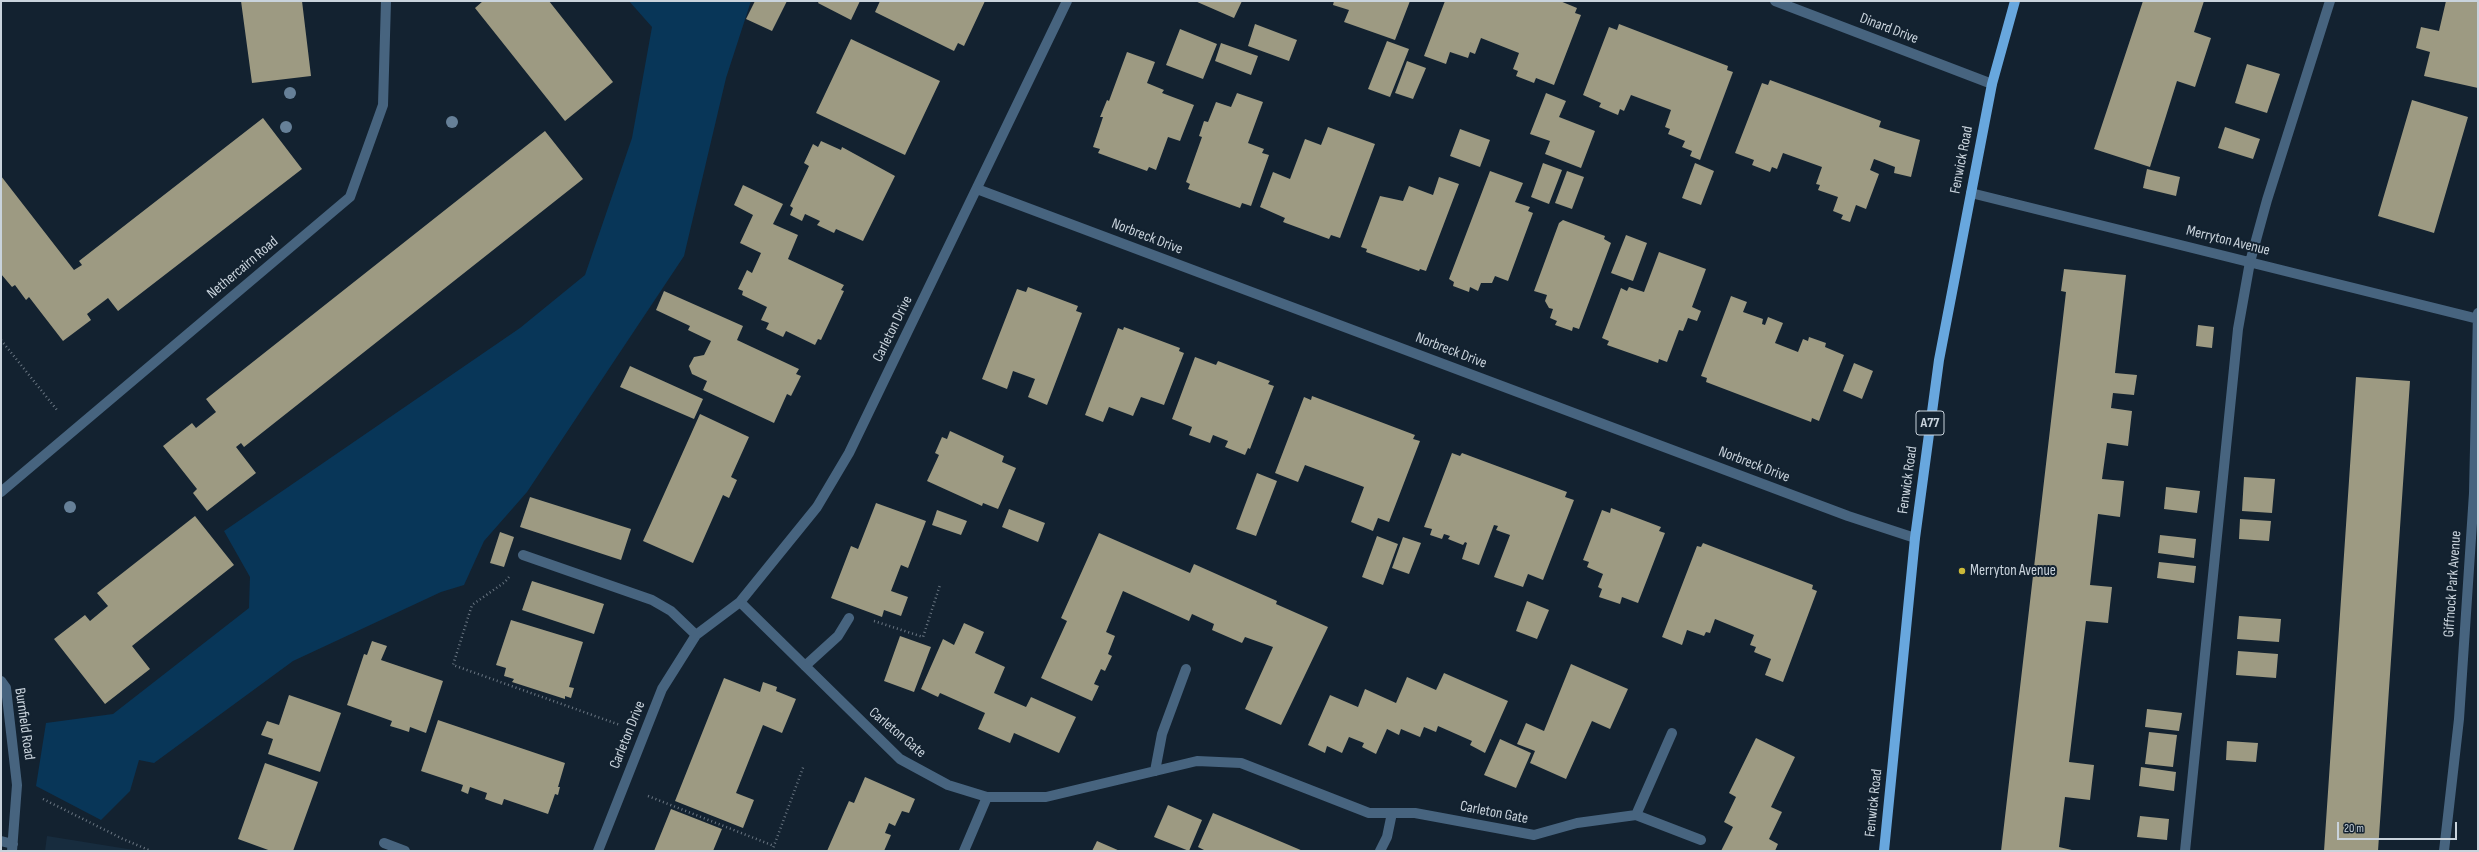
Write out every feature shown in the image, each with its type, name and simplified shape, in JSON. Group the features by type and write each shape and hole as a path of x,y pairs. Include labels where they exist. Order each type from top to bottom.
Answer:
{"main road":[{"name":"Fenwick Road","path":"1884,851 1915,538 1939,360 1992,84 2015,1"}],"street":[{"name":"Nethercairn Road","path":"1,492 350,197 383,105 386,1"},
{"name":"Carleton Drive","path":"598,851 662,689 696,635 740,602 817,508 845,460 1067,1"},
{"name":"Dinard Drive","path":"1775,1 1992,84"},
{"path":"2186,851 2238,329 2250,262 2267,200 2330,1"},
{"name":"Norbreck Drive","path":"976,190 1848,516 1915,538"},
{"name":"Merryton Avenue","path":"1971,194 2477,317"},
{"name":"Giffnock Park Avenue","path":"2444,851 2459,719 2474,494 2477,317"},
{"path":"523,556 652,600 670,612 696,635"},
{"name":"Carleton Gate","path":"740,602 900,759 948,785 987,798 1046,797 1197,761 1241,764 1343,805 1369,813 1415,814 1534,836 1577,823 1636,816 1701,840"},
{"path":"805,666 838,636 849,618"},
{"path":"1155,771 1162,734 1186,669"},
{"name":"Burnfield Road","path":"1,681 6,688 17,785 13,848 1,842"},
{"path":"1636,816 1672,734"},
{"path":"964,851 987,798"},
{"path":"1380,851 1387,837 1392,813"},
{"path":"384,844 405,851"}],"path":[{"path":"1,340 74,430"},
{"path":"523,556 505,582 472,605 453,665 644,735"},
{"path":"849,618 856,615 923,638 940,585"},
{"path":"772,851 804,765"},
{"path":"17,785 123,840 150,851"},
{"path":"624,787 774,846"}],"shaded area":[{"path":"629,1 751,1 726,78 684,256 527,492 484,541 464,585 441,592 293,661 154,763 139,760 130,791 101,820 36,786 46,723 113,714 249,608 250,577 224,531 520,328 585,275 632,138 652,27"},
{"path":"47,836 140,851 45,851"}],"building":[{"path":"241,1 302,1 311,76 252,83"},
{"path":"483,1 549,1 613,82 565,121 475,8"},
{"path":"755,1 787,1 772,31 746,19"},
{"path":"819,1 860,1 851,20 818,3"},
{"path":"880,1 985,1 964,46 958,43 954,51 875,12"},
{"path":"1195,1 1242,1 1234,18"},
{"path":"1334,1 1410,1 1395,40 1344,22 1349,10 1333,5"},
{"path":"1445,1 1560,1 1577,8 1575,13 1581,15 1554,85 1536,78 1534,83 1516,76 1518,71 1513,69 1519,53 1481,38 1475,54 1470,52 1468,58 1450,52 1446,64 1424,56"},
{"path":"2143,1 2204,1 2194,32 2211,38 2195,87 2177,81 2150,167 2094,149"},
{"path":"2446,1 2478,1 2478,88 2424,76 2430,52 2416,48 2421,27 2439,31"},
{"path":"1255,24 1297,40 1289,61 1248,46"},
{"path":"1619,24 1728,66 1727,70 1733,72 1700,160 1690,156 1692,151 1682,147 1685,141 1668,134 1670,129 1665,127 1671,110 1631,95 1624,111 1620,109 1618,115 1599,107 1601,103 1583,95 1609,27 1617,30"},
{"path":"1180,29 1217,44 1203,79 1166,65"},
{"path":"851,39 940,81 905,155 816,113"},
{"path":"1387,41 1409,49 1390,97 1368,89"},
{"path":"1221,43 1258,56 1251,75 1215,61"},
{"path":"1127,52 1155,62 1147,83 1164,90 1162,93 1194,105 1180,141 1168,137 1156,170 1149,167 1147,171 1098,153 1100,149 1093,147 1103,117 1100,117 1107,100 1109,101"},
{"path":"1407,61 1426,68 1413,99 1395,93"},
{"path":"2247,64 2280,74 2267,113 2235,103"},
{"path":"1770,80 1881,121 1879,127 1920,140 1911,177 1894,173 1895,167 1874,159 1870,170 1879,174 1866,209 1856,205 1850,222 1841,219 1843,215 1833,211 1838,197 1818,190 1820,185 1816,184 1822,167 1783,153 1777,169 1772,167 1770,172 1752,165 1754,160 1735,153 1762,83 1768,85"},
{"path":"1237,93 1263,102 1248,143 1264,149 1262,153 1269,155 1251,206 1242,203 1240,208 1188,189 1190,184 1186,182 1202,137 1199,136 1204,121 1208,122 1216,102 1231,107"},
{"path":"1546,93 1566,101 1559,117 1595,131 1581,168 1545,154 1550,141 1530,134"},
{"path":"2412,100 2468,117 2434,233 2378,216"},
{"path":"263,118 302,169 118,311 108,298 87,314 91,320 63,341 29,297 26,300 15,285 12,287 1,274 1,176 74,270 82,265 79,261"},
{"path":"1328,127 1375,144 1340,238 1331,235 1329,239 1283,222 1285,218 1260,207 1273,172 1290,179 1305,139 1321,145"},
{"path":"2225,127 2260,139 2253,159 2218,148"},
{"path":"1460,129 1490,140 1480,167 1450,156"},
{"path":"545,131 583,179 244,447 241,443 236,447 256,473 207,511 193,493 197,489 163,446 192,423 196,428 216,412 206,399"},
{"path":"821,141 841,150 842,147 895,176 863,241 836,229 834,233 817,225 820,221 805,214 802,221 790,215 793,208 790,206 809,166 804,163 813,144 818,147"},
{"path":"1543,163 1562,170 1549,204 1531,197"},
{"path":"1695,163 1714,171 1701,205 1682,198"},
{"path":"2147,169 2180,177 2176,196 2143,188"},
{"path":"1490,171 1523,183 1515,202 1530,207 1528,211 1533,213 1508,281 1495,276 1492,283 1481,283 1478,291 1470,287 1469,292 1453,286 1454,282 1449,279"},
{"path":"1567,171 1584,177 1572,209 1555,203"},
{"path":"1439,177 1459,184 1426,271 1420,269 1419,271 1366,252 1367,249 1361,247 1380,196 1403,201 1409,186 1433,195"},
{"path":"743,185 783,204 773,224 798,235 788,259 844,285 841,290 844,291 821,340 818,339 815,345 786,331 783,337 766,329 769,323 761,320 767,307 742,295 743,291 738,289 747,270 752,273 761,253 740,243 753,215 734,205"},
{"path":"1563,220 1605,236 1604,239 1611,243 1579,329 1573,327 1572,331 1555,325 1557,321 1550,318 1553,309 1549,308 1545,301 1547,295 1534,291 1559,223"},
{"path":"1626,235 1647,243 1633,281 1611,273"},
{"path":"1659,252 1706,269 1692,307 1701,311 1697,321 1688,318 1683,331 1679,330 1667,362 1659,359 1658,363 1607,345 1609,341 1602,338 1621,288 1627,291 1629,287 1644,292"},
{"path":"2064,269 2126,275 2115,373 2137,375 2134,395 2113,393 2111,408 2132,411 2128,446 2107,443 2102,479 2124,481 2120,517 2098,514 2090,585 2112,587 2108,623 2086,621 2069,762 2094,765 2090,800 2065,797 2059,847 2076,851 2001,851 2066,292 2061,291"},
{"path":"1028,287 1078,306 1076,311 1082,313 1047,405 1028,397 1035,379 1013,371 1007,389 982,379 1017,289 1026,292"},
{"path":"664,291 743,326 737,340 799,369 796,374 801,376 791,396 787,394 774,423 703,390 707,381 692,374 689,366 694,357 704,355 711,341 688,330 690,326 656,310"},
{"path":"1731,296 1747,302 1743,312 1763,319 1762,324 1765,325 1768,317 1783,323 1775,343 1798,352 1803,339 1808,341 1809,337 1826,343 1825,347 1844,355 1819,421 1812,418 1811,422 1706,382 1707,378 1701,376"},
{"path":"2198,325 2214,327 2212,348 2196,346"},
{"path":"1124,327 1180,348 1179,351 1184,353 1164,405 1141,397 1133,416 1109,407 1103,422 1085,415 1118,328 1123,330"},
{"path":"1195,357 1216,365 1218,361 1270,381 1268,384 1274,386 1250,449 1248,448 1245,455 1225,447 1228,441 1213,435 1210,443 1189,435 1192,427 1172,419"},
{"path":"1854,363 1873,371 1862,399 1843,391"},
{"path":"630,366 703,399 694,419 620,387"},
{"path":"2356,377 2410,381 2378,851 2324,851"},
{"path":"1312,396 1415,435 1413,439 1420,441 1389,522 1378,518 1373,531 1351,522 1364,487 1305,465 1298,482 1275,473 1304,397 1311,400"},
{"path":"700,414 749,437 731,477 737,480 729,498 723,495 693,563 643,541"},
{"path":"950,431 1004,456 1002,462 1016,468 998,509 983,503 982,506 927,481 939,455 935,453 942,437 947,439"},
{"path":"1452,453 1460,456 1462,453 1567,492 1565,497 1574,500 1543,580 1528,574 1523,587 1494,577 1510,535 1496,530 1498,526 1494,525 1479,565 1462,559 1467,543 1465,542 1463,545 1448,539 1450,536 1444,534 1442,539 1430,535 1432,529 1424,527"},
{"path":"1257,473 1277,481 1256,536 1236,529"},
{"path":"2244,477 2275,479 2272,513 2242,511"},
{"path":"2166,487 2200,491 2197,513 2164,509"},
{"path":"530,497 631,529 621,560 520,527"},
{"path":"876,503 926,521 908,568 901,565 891,591 908,597 901,616 884,610 882,617 831,598 851,546 858,549"},
{"path":"1611,508 1661,527 1659,531 1665,533 1638,603 1622,597 1620,604 1599,597 1602,589 1598,587 1603,574 1587,567 1589,562 1583,560 1602,510 1610,513"},
{"path":"1009,509 1045,523 1038,542 1002,527"},
{"path":"937,510 967,521 961,535 932,525"},
{"path":"195,516 234,565 132,646 150,669 105,704 54,639 85,615 90,621 108,606 97,593"},
{"path":"2240,519 2271,521 2269,541 2239,539"},
{"path":"500,532 514,537 504,567 490,563"},
{"path":"1099,533 1190,573 1194,564 1277,601 1276,604 1328,627 1281,725 1245,709 1273,647 1245,637 1242,643 1212,630 1214,624 1192,614 1189,621 1123,591 1106,632 1115,636 1108,654 1112,656 1105,671 1101,669 1094,684 1099,686 1092,701 1041,678 1067,621 1061,618"},
{"path":"2160,535 2196,539 2194,558 2158,553"},
{"path":"1377,536 1398,544 1383,585 1362,577"},
{"path":"1403,537 1421,543 1409,574 1392,568"},
{"path":"1703,543 1813,585 1812,589 1817,591 1783,682 1765,675 1771,659 1754,652 1756,647 1750,645 1754,635 1715,619 1710,633 1706,632 1704,636 1687,630 1682,645 1662,637 1697,546 1701,547"},
{"path":"2159,562 2196,566 2194,583 2157,578"},
{"path":"532,581 604,604 594,634 522,610"},
{"path":"1527,601 1549,610 1537,639 1516,631"},
{"path":"2239,616 2281,619 2279,642 2237,639"},
{"path":"511,620 583,642 569,687 574,688 571,698 565,696 565,699 512,682 514,679 504,676 506,668 496,665"},
{"path":"964,623 984,632 975,653 1005,667 994,693 1026,707 1031,697 1076,717 1059,753 1014,733 1010,743 978,729 985,713 940,693 938,697 921,689 943,639 954,645"},
{"path":"900,636 931,647 914,692 884,681"},
{"path":"372,641 387,646 381,660 443,681 426,733 410,727 409,732 390,726 392,721 347,705 364,654 367,655"},
{"path":"2238,651 2278,654 2276,678 2236,675"},
{"path":"1571,664 1628,689 1610,729 1592,721 1566,779 1530,763 1535,751 1517,744 1526,723 1544,731"},
{"path":"1444,673 1508,701 1485,753 1470,745 1472,741 1438,726 1436,732 1424,727 1420,737 1401,729 1399,735 1387,729 1376,754 1362,747 1364,743 1349,737 1342,753 1327,746 1325,753 1308,745 1330,695 1358,707 1365,689 1396,703 1407,677 1436,690"},
{"path":"724,678 760,692 763,682 777,687 776,691 796,699 782,733 763,725 736,793 754,800 743,828 675,801"},
{"path":"289,695 341,713 320,772 268,754 273,739 261,735 267,721 279,725"},
{"path":"2147,709 2182,713 2179,731 2145,727"},
{"path":"438,720 565,763 558,787 560,787 558,795 555,794 548,814 504,799 502,805 493,802 485,799 487,793 470,787 468,794 461,791 463,785 421,771"},
{"path":"2149,732 2177,735 2173,767 2145,764"},
{"path":"1756,738 1795,757 1771,807 1782,812 1769,839 1778,844 1775,851 1721,851 1733,827 1724,822 1736,797 1729,793"},
{"path":"1500,739 1531,753 1516,788 1484,775"},
{"path":"2227,741 2258,743 2256,762 2226,760"},
{"path":"265,763 318,782 293,851 271,851 238,839"},
{"path":"2141,767 2176,772 2174,791 2139,786"},
{"path":"865,777 915,799 909,813 902,811 895,826 889,823 885,833 891,835 884,851 827,851 849,801 854,803"},
{"path":"1168,805 1202,820 1189,851 1154,837"},
{"path":"671,809 722,829 713,851 654,851"},
{"path":"1213,813 1303,851 1206,851 1198,847"},
{"path":"2140,816 2169,819 2167,840 2137,837"},
{"path":"1097,841 1120,851 1092,851"}],"place":[{"name":"Merryton Avenue","path":"1962,571"}]}
